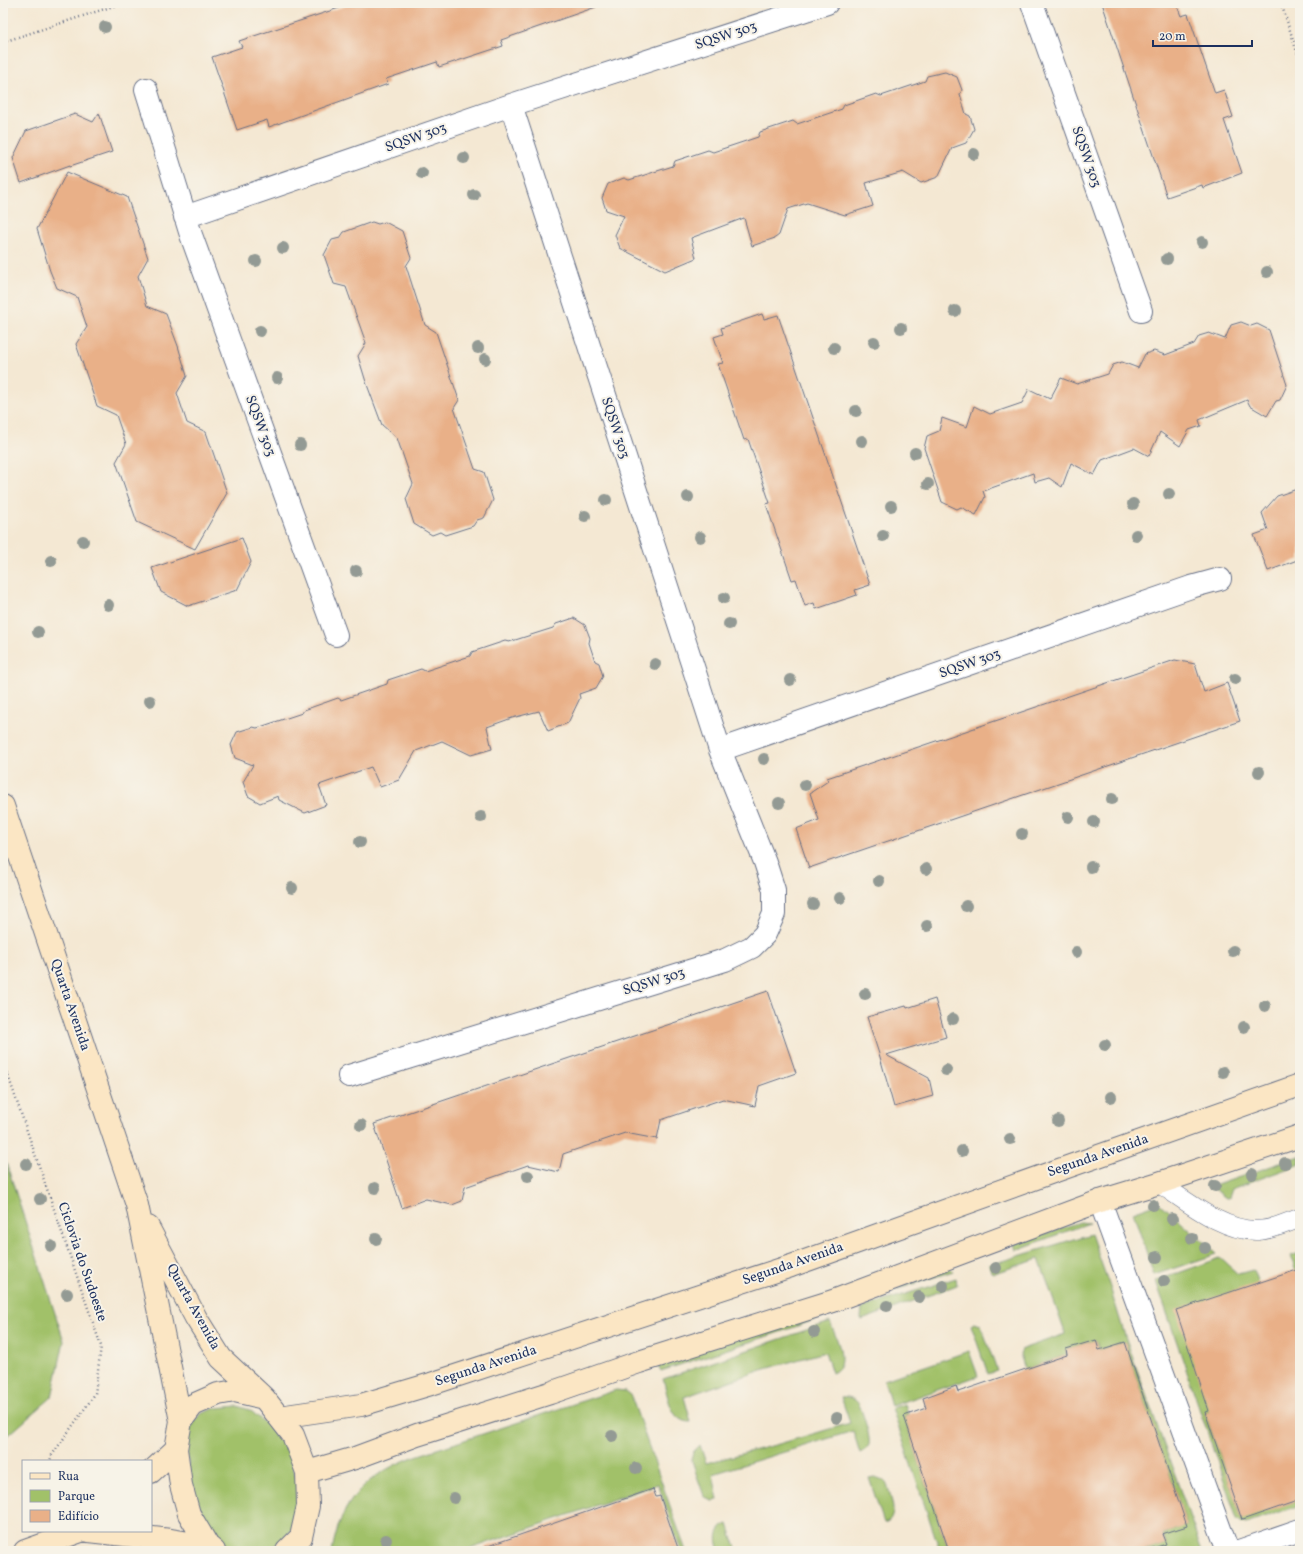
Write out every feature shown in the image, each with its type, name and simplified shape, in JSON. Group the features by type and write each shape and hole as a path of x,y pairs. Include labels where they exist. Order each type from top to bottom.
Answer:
{"street":[{"name":"SQSW 303","path":"185,217 511,105 827,3"},
{"name":"SQSW 303","path":"1032,3 1141,311"},
{"name":"SQSW 303","path":"146,90 185,217 336,635"},
{"name":"SQSW 303","path":"349,1076 725,960 752,947 765,934 774,914 774,890 720,750 511,105"},
{"name":"SQSW 303","path":"720,750 1220,579"},
{"name":"Quarta Avenida","path":"3,806 137,1204 181,1421"},
{"name":"Segunda Avenida","path":"279,1417 361,1405 439,1381 791,1266 1300,1085"},
{"path":"307,1472 355,1458 417,1435 550,1393 639,1362 833,1301 1100,1201 1300,1136"},
{"path":"1100,1201 1228,1551"},
{"name":"Quarta Avenida","path":"137,1204 196,1318 221,1358 264,1398 293,1435 307,1472 308,1506 296,1546"},
{"path":"211,1549 189,1514 181,1485 176,1449 181,1421 193,1405 218,1394 235,1391 264,1398"},
{"path":"152,1471 176,1449"},
{"path":"1239,1551 1300,1530"},
{"path":"25,1551 78,1532"},
{"path":"97,1532 171,1540 211,1549"}],"lane":[{"path":"1159,1183 1228,1226 1244,1230 1262,1230 1300,1218"}],"path":[{"path":"3,42 123,3"},
{"path":"1281,3 1300,61"},
{"name":"Ciclovia do Sudoeste","path":"3,1061 101,1346 95,1394 52,1455 50,1460"}],"green space":[{"path":"3,1153 64,1341 52,1397 3,1440"},
{"path":"1300,1156 1300,1164 1232,1189 1229,1198 1226,1198 1211,1187"},
{"path":"1158,1203 1217,1254 1154,1275 1133,1212"},
{"path":"1080,1222 1089,1223 1016,1250 1014,1244"},
{"path":"1091,1234 1111,1290 1125,1336 1202,1551 1143,1551 1166,1544 1163,1534 1187,1526 1125,1342 1099,1350 1096,1340 1066,1349 1067,1355 1025,1369 1020,1354 1022,1349 1065,1334 1064,1330 1039,1259 994,1273 991,1272 989,1265"},
{"path":"1300,1253 1300,1270 1296,1271 1291,1256"},
{"path":"1220,1258 1238,1274 1253,1270 1258,1283 1209,1411 1205,1412 1242,1519 1300,1500 1300,1505 1246,1524 1237,1519 1156,1281"},
{"path":"950,1268 953,1271 865,1300"},
{"path":"956,1278 957,1285 862,1320 861,1318 862,1308"},
{"path":"826,1309 828,1315 789,1329 661,1371 658,1365"},
{"path":"830,1322 838,1342 841,1357 838,1369 832,1373 825,1352 762,1370 684,1397 691,1422 678,1418 674,1413 663,1379"},
{"path":"974,1323 981,1325 997,1371 988,1374 971,1325"},
{"path":"969,1351 978,1376 891,1406 884,1380"},
{"path":"616,1390 625,1391 631,1396 686,1551 681,1551 658,1484 464,1551 332,1551 336,1533 349,1504 358,1492 369,1482 396,1464 413,1457"},
{"path":"841,1397 848,1397 855,1400 862,1411 869,1441 869,1445 863,1451 860,1453 853,1431 713,1474 718,1500 712,1501 704,1496 691,1459 693,1452 700,1445 706,1463 779,1444 850,1423"},
{"path":"905,1404 908,1414 904,1416 949,1551 940,1551 892,1408"},
{"path":"237,1406 250,1410 270,1427 291,1454 299,1496 294,1527 282,1541 267,1551 241,1551 226,1545 207,1522 191,1489 186,1443 191,1427 200,1414 216,1408"},
{"path":"874,1477 886,1483 892,1503 893,1511 891,1518 884,1523 869,1478"},
{"path":"728,1524 737,1551 720,1551 717,1539 718,1535 721,1529"}],"building":[{"path":"354,3 595,3 596,7 501,40 503,46 439,67 437,62 386,79 388,84 269,127 267,120 237,130 212,57 242,47 239,41"},
{"path":"1102,3 1176,3 1181,16 1188,14 1215,93 1224,90 1233,117 1224,120 1242,173 1203,188 1202,185 1167,197"},
{"path":"945,72 957,77 962,90 960,94 966,114 970,116 974,129 966,143 952,148 938,177 921,183 903,172 866,183 873,206 845,215 807,203 788,209 779,235 775,238 752,246 744,218 691,238 696,258 665,271 620,248 615,235 624,216 606,210 602,198 608,184 624,178 629,180 673,166 675,161 708,150 713,152 758,137 760,132 793,121 797,124 842,109 844,105 876,94 881,96 925,81 927,76"},
{"path":"99,113 112,152 70,165 21,183 13,158 26,131 75,114 93,122"},
{"path":"67,172 127,197 148,258 138,276 147,306 166,314 178,346 187,376 177,393 187,423 206,432 227,493 195,549 137,522 116,462 126,444 116,415 97,406 76,344 87,327 77,297 57,288 50,271 37,229"},
{"path":"372,222 378,224 385,222 402,231 411,258 406,266 425,325 436,332 459,400 454,408 475,469 484,472 493,500 484,518 477,520 473,526 445,535 440,532 432,535 414,524 406,499 413,484 397,438 382,425 358,356 366,343 346,287 334,284 324,255 332,240 340,238 344,232"},
{"path":"762,314 764,319 778,315 870,585 855,590 857,595 816,609 814,603 805,606 796,579 792,580 766,504 770,503 748,439 744,440 718,364 723,363 714,337 723,334 721,328"},
{"path":"1241,322 1251,326 1257,324 1269,330 1287,385 1280,400 1276,401 1267,416 1250,406 1247,400 1199,420 1201,426 1189,430 1180,446 1160,432 1149,456 1134,448 1102,460 1094,475 1071,463 1062,487 1049,478 1035,482 1033,473 983,491 985,497 976,515 961,507 957,509 942,502 924,448 927,436 939,431 942,418 967,427 974,406 990,414 1022,403 1029,389 1050,399 1061,378 1077,384 1108,374 1113,365 1122,362 1138,368 1145,354 1154,351 1165,355 1194,344 1199,336 1209,333 1225,339 1231,325"},
{"path":"1300,488 1300,559 1268,571 1254,535 1268,530 1262,513 1277,496"},
{"path":"242,538 251,562 237,590 188,606 161,592 152,568"},
{"path":"574,618 585,625 590,638 589,643 595,661 599,663 603,676 596,688 579,694 580,698 568,723 548,731 539,711 512,718 487,727 492,749 471,755 442,741 416,751 399,780 380,787 371,767 319,785 326,805 305,813 279,800 278,796 260,803 248,796 243,782 253,765 235,758 231,745 237,732 253,727 257,728 302,713 304,710 338,698 341,700 387,684 388,680 421,669 425,671 470,656 472,652 553,628 556,624"},
{"path":"1175,660 1195,664 1204,692 1227,683 1240,721 809,868 796,829 819,820 810,793 828,781 827,778"},
{"path":"768,991 796,1073 759,1086 755,1106 723,1099 661,1120 657,1139 625,1133 563,1154 559,1172 528,1165 465,1187 462,1201 452,1205 426,1199 402,1208 374,1124"},
{"path":"935,999 946,1037 886,1055 929,1078 933,1096 894,1107 867,1017 906,1006 907,1008"},
{"path":"1300,1269 1300,1500 1242,1520 1205,1412 1209,1411 1176,1310"},
{"path":"1096,1340 1099,1350 1125,1342 1187,1526 1162,1534 1166,1544 1144,1551 949,1551 904,1416 926,1408 923,1398 956,1386 958,1392 1067,1355 1066,1349"},
{"path":"653,1489 656,1497 660,1496 679,1551 486,1551 485,1547"}]}
